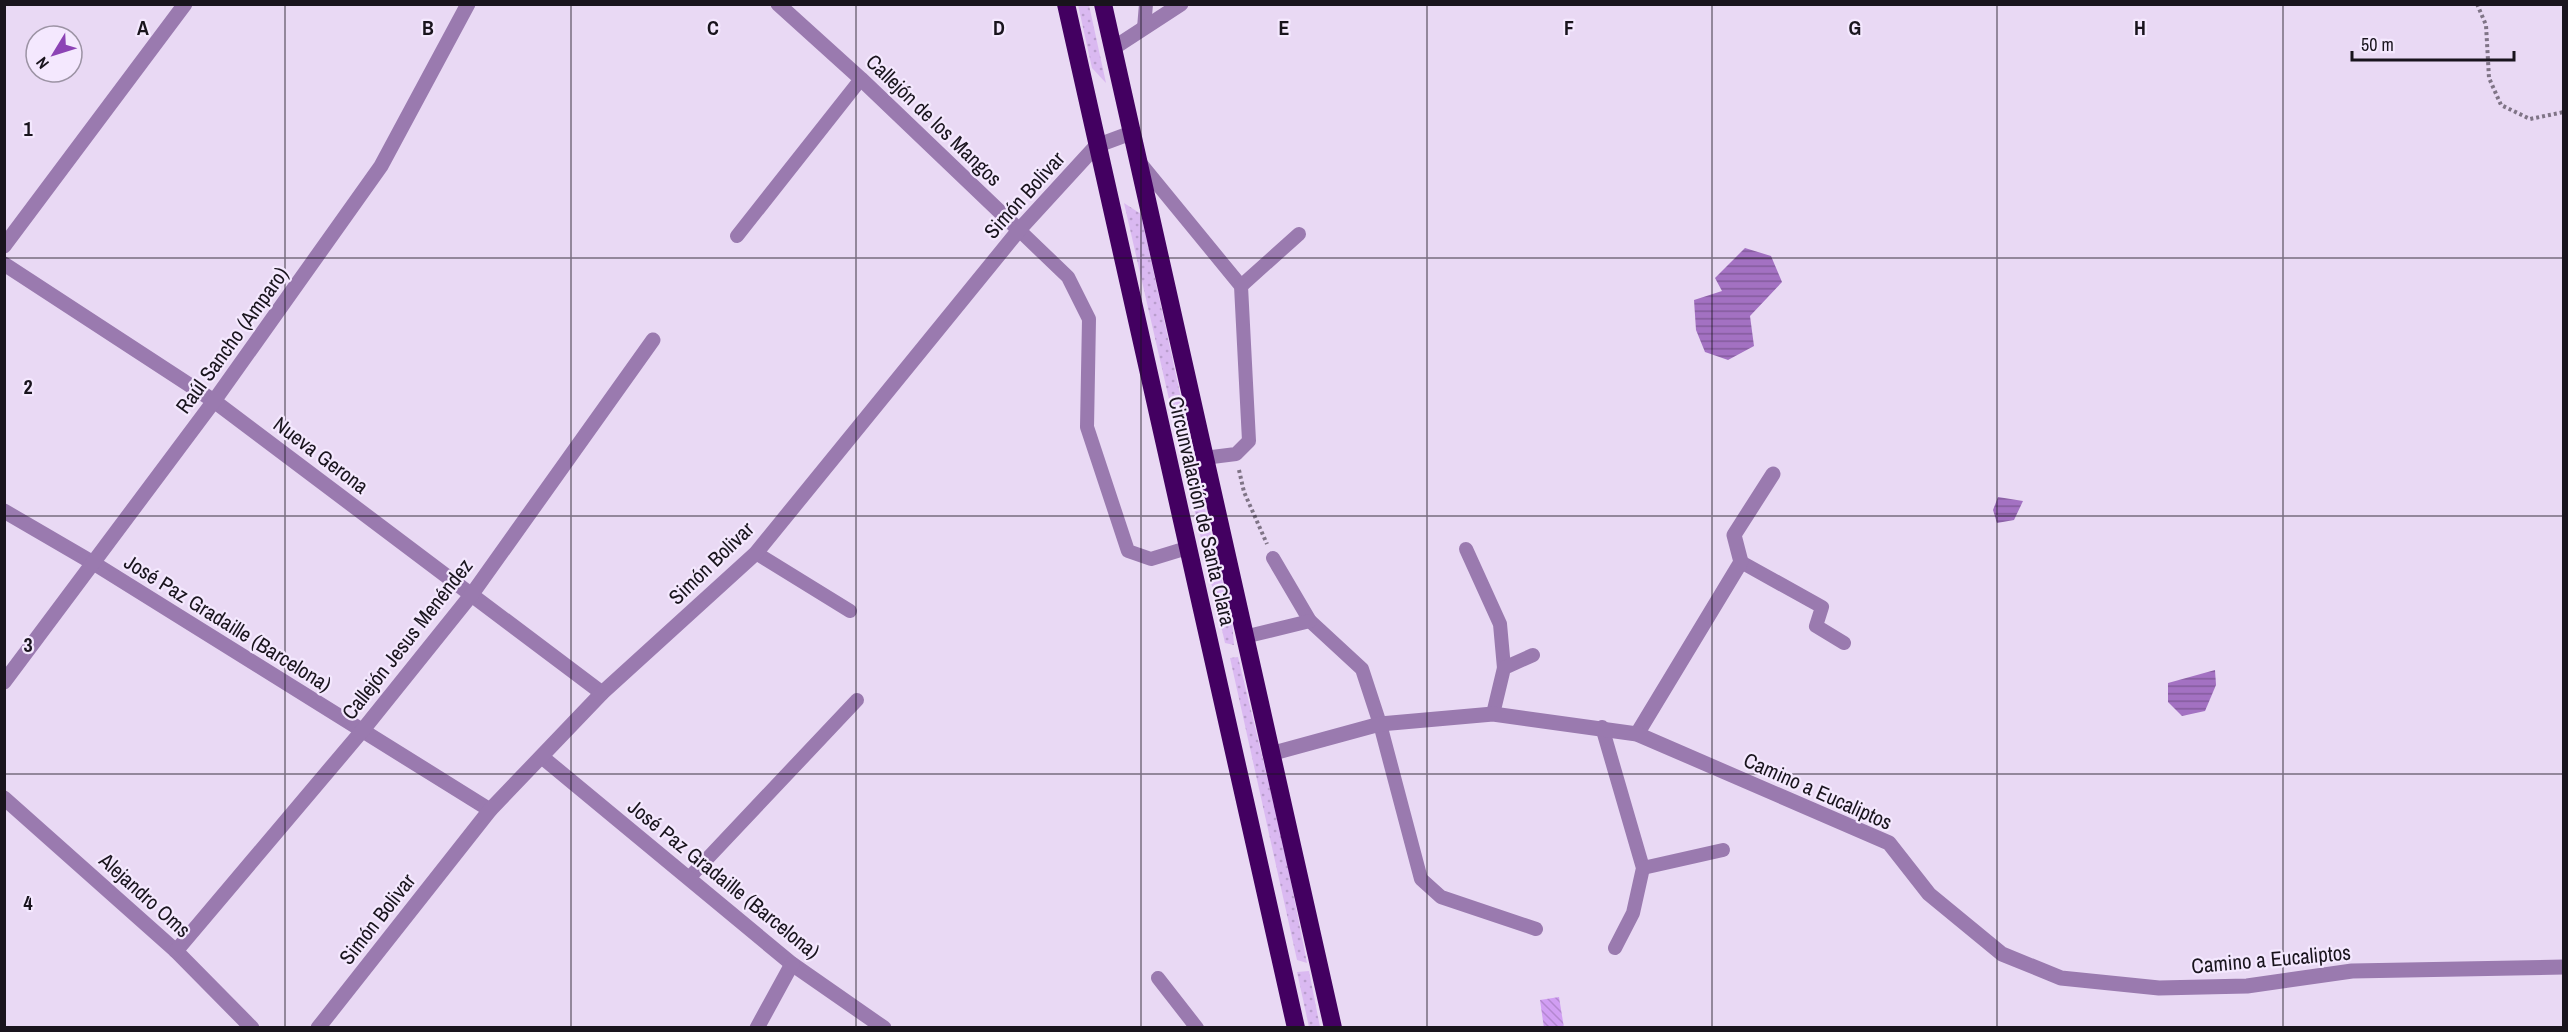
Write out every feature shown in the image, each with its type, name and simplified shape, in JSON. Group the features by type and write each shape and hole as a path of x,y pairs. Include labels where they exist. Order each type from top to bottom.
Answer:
{"highway":[{"name":"Circunvalación de Santa Clara","path":"1066,4 1096,146 1296,1028"},
{"name":"Circunvalación de Santa Clara","path":"1103,4 1333,1028"}],"street":[{"path":"4,246 185,4"},
{"name":"Raúl Sancho (Amparo)","path":"4,682 95,564 381,166 468,4"},
{"name":"Callejón de los Mangos","path":"778,4 861,79 1019,230"},
{"path":"1112,49 1181,4"},
{"name":"Simón Bolivar","path":"318,1028 490,810 602,693 756,553 1019,230 1096,146 1131,133"},
{"name":"Nueva Gerona","path":"4,264 214,401 602,693"},
{"name":"Callejón Jesus Menéndez","path":"176,951 362,731 472,594 653,340"},
{"path":"1637,734 1741,562 1734,535 1773,474"},
{"name":"José Paz Gradaille (Barcelona)","path":"4,511 95,564 490,810"},
{"name":"Camino a Eucaliptos","path":"1270,754 1380,724 1493,714 1637,734 1889,843 1929,894 2002,954 2061,978 2170,988 2247,986 2352,971 2564,968"},
{"name":"José Paz Gradaille (Barcelona)","path":"542,757 792,964 884,1028"},
{"name":"Alejandro Oms","path":"4,798 176,951 252,1028"},
{"path":"757,1028 792,964"}],"lane":[{"path":"1144,28 1146,4"},
{"path":"737,236 861,79"},
{"path":"1137,160 1241,286 1249,441 1236,454 1204,458"},
{"name":"Callejón de los Mangos","path":"1019,230 1068,277 1089,319 1087,427 1128,551 1150,560 1187,548"},
{"path":"1241,286 1299,234"},
{"path":"1466,549 1500,624 1504,668 1493,714"},
{"path":"756,553 849,611"},
{"path":"1273,558 1310,621 1362,669 1380,724 1421,879 1441,897 1536,929"},
{"path":"1741,562 1822,608 1816,626 1844,643"},
{"path":"1244,637 1310,621"},
{"path":"1504,668 1533,655"},
{"path":"689,878 857,700"},
{"path":"1602,728 1642,868 1633,913 1615,948"},
{"path":"1642,868 1723,850"},
{"path":"1158,978 1197,1028"}],"path":[{"path":"2477,4 2486,25 2489,78 2501,105 2530,119 2564,112"},
{"path":"1236,454 1244,492 1273,558"}],"shaded area":[{"path":"1078,5 1089,5 1106,83 1092,68"},
{"path":"1124,203 1141,214 1207,518 1232,621 1234,645 1225,643"},
{"path":"1745,248 1771,256 1782,282 1750,316 1754,346 1728,360 1705,352 1696,330 1694,300 1722,291 1715,278"},
{"path":"1998,497 2023,501 2014,520 1997,523 1993,510"},
{"path":"1238,657 1283,842 1307,963 1297,960 1230,658"},
{"path":"2215,670 2216,685 2205,711 2182,716 2168,702 2168,683"},
{"path":"1309,971 1320,1027 1309,1027 1297,972"}],"building":[{"path":"1559,997 1564,1028 1544,1028 1540,1000"}]}
